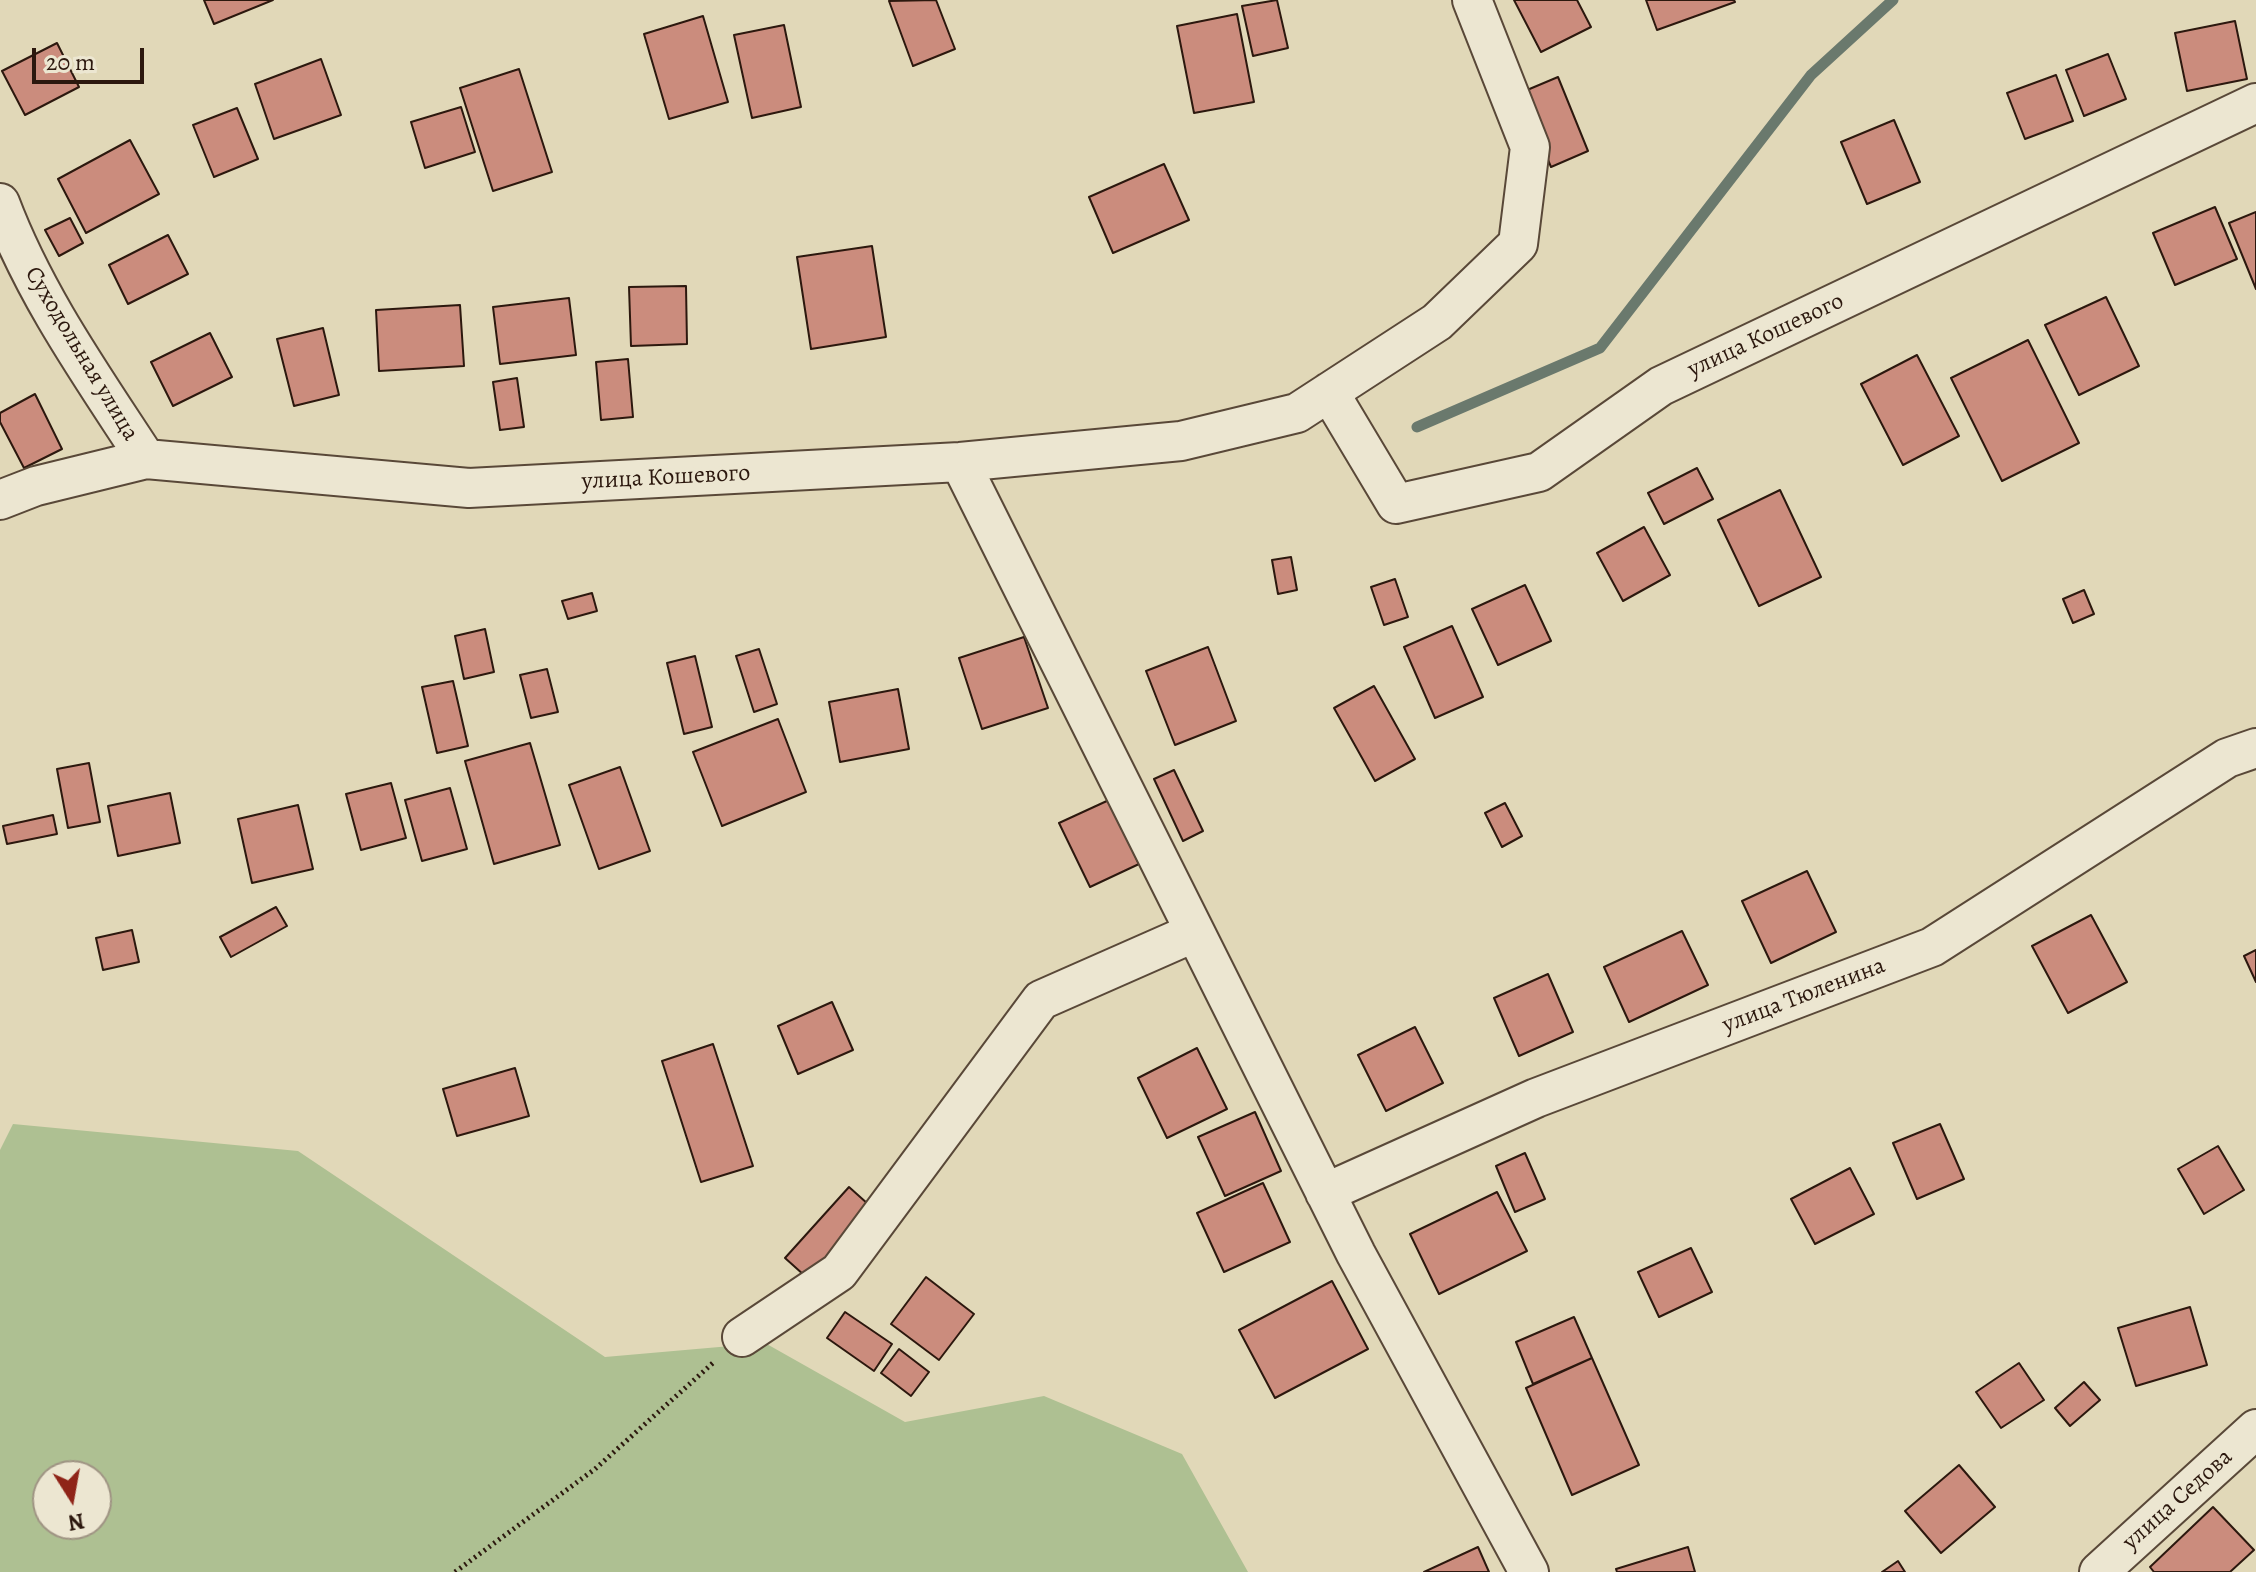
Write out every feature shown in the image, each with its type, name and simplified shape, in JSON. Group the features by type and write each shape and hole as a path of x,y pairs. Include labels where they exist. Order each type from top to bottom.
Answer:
{"street":[{"name":"улица Кошевого","path":"0,500 36,486 146,459 469,488 960,462 1181,441 1297,413 1437,322 1518,244 1530,147 1472,0"},
{"name":"улица Кошевого","path":"1329,392 1396,504 1539,472 1661,386 2256,103"},
{"name":"Суходольная улица","path":"0,203 13,239 52,313 146,459"},
{"path":"960,462 1325,1193 1529,1572"},
{"name":"улица Тюленина","path":"1325,1193 1536,1098 1932,947 2227,758 2256,748"},
{"path":"742,1337 839,1272 1041,1000 1193,933"},
{"name":"улица Седова","path":"2099,1572 2256,1429"}],"path":[{"path":"455,1572 595,1469 742,1337"}],"green space":[{"path":"13,1124 298,1151 605,1357 765,1343 905,1422 1044,1396 1182,1454 1248,1572 0,1572 0,1150"}],"building":[{"path":"204,0 273,0 214,24"},
{"path":"936,0 955,49 913,66 889,1"},
{"path":"1277,0 1288,48 1253,56 1242,6"},
{"path":"1514,0 1577,0 1591,27 1541,52"},
{"path":"1646,0 1734,0 1735,2 1657,30"},
{"path":"1237,14 1254,102 1194,113 1177,26"},
{"path":"703,16 728,102 669,119 644,34"},
{"path":"2235,21 2247,79 2187,91 2175,33"},
{"path":"784,25 801,107 752,118 734,35"},
{"path":"57,43 79,87 25,115 2,71"},
{"path":"2108,54 2126,99 2084,116 2066,70"},
{"path":"321,59 341,115 274,139 255,84"},
{"path":"519,69 552,172 493,191 460,88"},
{"path":"2056,75 2073,121 2025,139 2007,93"},
{"path":"1558,77 1588,151 1551,167 1520,93"},
{"path":"461,107 475,152 425,168 411,122"},
{"path":"237,108 258,159 214,177 193,125"},
{"path":"1894,120 1920,182 1867,204 1841,142"},
{"path":"130,140 159,194 86,233 58,179"},
{"path":"1164,164 1189,220 1113,253 1089,197"},
{"path":"2215,207 2237,259 2175,285 2153,233"},
{"path":"2256,212 2256,289 2229,223"},
{"path":"70,218 83,243 59,256 45,230"},
{"path":"168,235 188,274 128,304 109,265"},
{"path":"872,246 886,337 811,349 797,257"},
{"path":"686,286 687,344 631,346 629,287"},
{"path":"2106,297 2139,366 2079,395 2045,325"},
{"path":"569,298 576,355 500,364 493,307"},
{"path":"460,305 464,366 379,371 376,310"},
{"path":"323,328 339,395 294,406 277,339"},
{"path":"210,333 232,377 173,406 151,362"},
{"path":"2028,340 2079,443 2002,481 1951,378"},
{"path":"1917,355 1959,436 1903,465 1861,384"},
{"path":"628,359 633,417 601,420 596,362"},
{"path":"517,378 524,427 500,430 493,382"},
{"path":"35,394 62,449 24,468 0,422 0,413"},
{"path":"1697,468 1713,499 1664,524 1648,493"},
{"path":"1780,490 1821,577 1759,606 1718,520"},
{"path":"1644,527 1670,575 1623,601 1597,553"},
{"path":"1291,557 1297,590 1278,594 1272,560"},
{"path":"1395,579 1408,617 1384,625 1371,587"},
{"path":"1525,585 1551,641 1498,665 1472,609"},
{"path":"2084,590 2094,614 2073,623 2063,599"},
{"path":"592,593 597,611 568,619 562,601"},
{"path":"1452,626 1483,697 1435,718 1404,647"},
{"path":"485,629 494,672 464,679 455,636"},
{"path":"1024,637 1048,708 982,729 959,658"},
{"path":"1208,647 1236,721 1175,745 1146,671"},
{"path":"759,649 777,704 754,712 736,656"},
{"path":"695,656 712,727 684,734 667,663"},
{"path":"547,669 558,712 531,718 520,675"},
{"path":"453,681 468,746 437,753 422,687"},
{"path":"1374,686 1415,759 1375,781 1334,708"},
{"path":"898,689 909,749 840,762 829,702"},
{"path":"778,719 806,792 722,826 693,752"},
{"path":"530,743 560,845 494,864 465,761"},
{"path":"89,763 100,822 68,828 57,769"},
{"path":"620,767 650,851 599,869 569,785"},
{"path":"1174,770 1203,831 1183,841 1154,779"},
{"path":"391,783 406,838 361,850 346,794"},
{"path":"450,788 467,849 422,861 405,800"},
{"path":"170,793 180,843 118,856 108,806"},
{"path":"1109,800 1139,864 1090,887 1059,823"},
{"path":"1505,803 1522,836 1502,847 1485,813"},
{"path":"298,805 313,869 252,883 238,819"},
{"path":"53,815 57,834 7,844 3,826"},
{"path":"1807,871 1836,932 1771,963 1742,901"},
{"path":"276,907 287,926 231,957 220,937"},
{"path":"2091,915 2127,982 2068,1013 2032,946"},
{"path":"132,930 139,962 103,970 96,938"},
{"path":"1682,931 1708,985 1629,1022 1604,967"},
{"path":"2256,950 2256,982 2244,956"},
{"path":"1548,974 1573,1032 1519,1056 1494,998"},
{"path":"832,1002 853,1050 798,1074 778,1026"},
{"path":"1415,1027 1443,1083 1386,1111 1358,1055"},
{"path":"713,1044 753,1166 701,1182 662,1061"},
{"path":"1197,1048 1227,1109 1167,1138 1138,1078"},
{"path":"515,1068 529,1116 457,1136 443,1089"},
{"path":"1255,1112 1281,1171 1225,1196 1198,1137"},
{"path":"1940,1124 1964,1179 1917,1199 1893,1143"},
{"path":"2218,1146 2244,1190 2204,1214 2178,1169"},
{"path":"1525,1153 1545,1199 1515,1212 1496,1166"},
{"path":"1850,1168 1874,1214 1815,1244 1791,1199"},
{"path":"1263,1183 1290,1242 1224,1272 1197,1213"},
{"path":"849,1187 878,1213 814,1284 785,1258"},
{"path":"1497,1192 1527,1251 1439,1294 1410,1234"},
{"path":"1691,1248 1712,1292 1659,1317 1638,1272"},
{"path":"926,1277 974,1314 939,1360 891,1324"},
{"path":"1332,1281 1368,1349 1275,1398 1239,1330"},
{"path":"2190,1307 2207,1365 2136,1386 2118,1328"},
{"path":"845,1312 892,1344 874,1371 827,1338"},
{"path":"1574,1317 1592,1358 1533,1384 1516,1342"},
{"path":"899,1349 929,1372 911,1396 881,1373"},
{"path":"1592,1358 1639,1465 1572,1495 1526,1388"},
{"path":"2019,1363 2044,1400 2001,1428 1976,1392"},
{"path":"2084,1382 2100,1400 2070,1426 2055,1408"},
{"path":"1959,1465 1995,1507 1941,1553 1905,1511"},
{"path":"2213,1507 2254,1550 2230,1572 2154,1572 2150,1567"},
{"path":"1478,1547 1489,1572 1424,1572"},
{"path":"1688,1547 1695,1572 1617,1572 1616,1569"},
{"path":"1898,1561 1905,1572 1882,1572"}],"waterway":[{"path":"1417,427 1600,348 1811,75 1893,0"}]}
